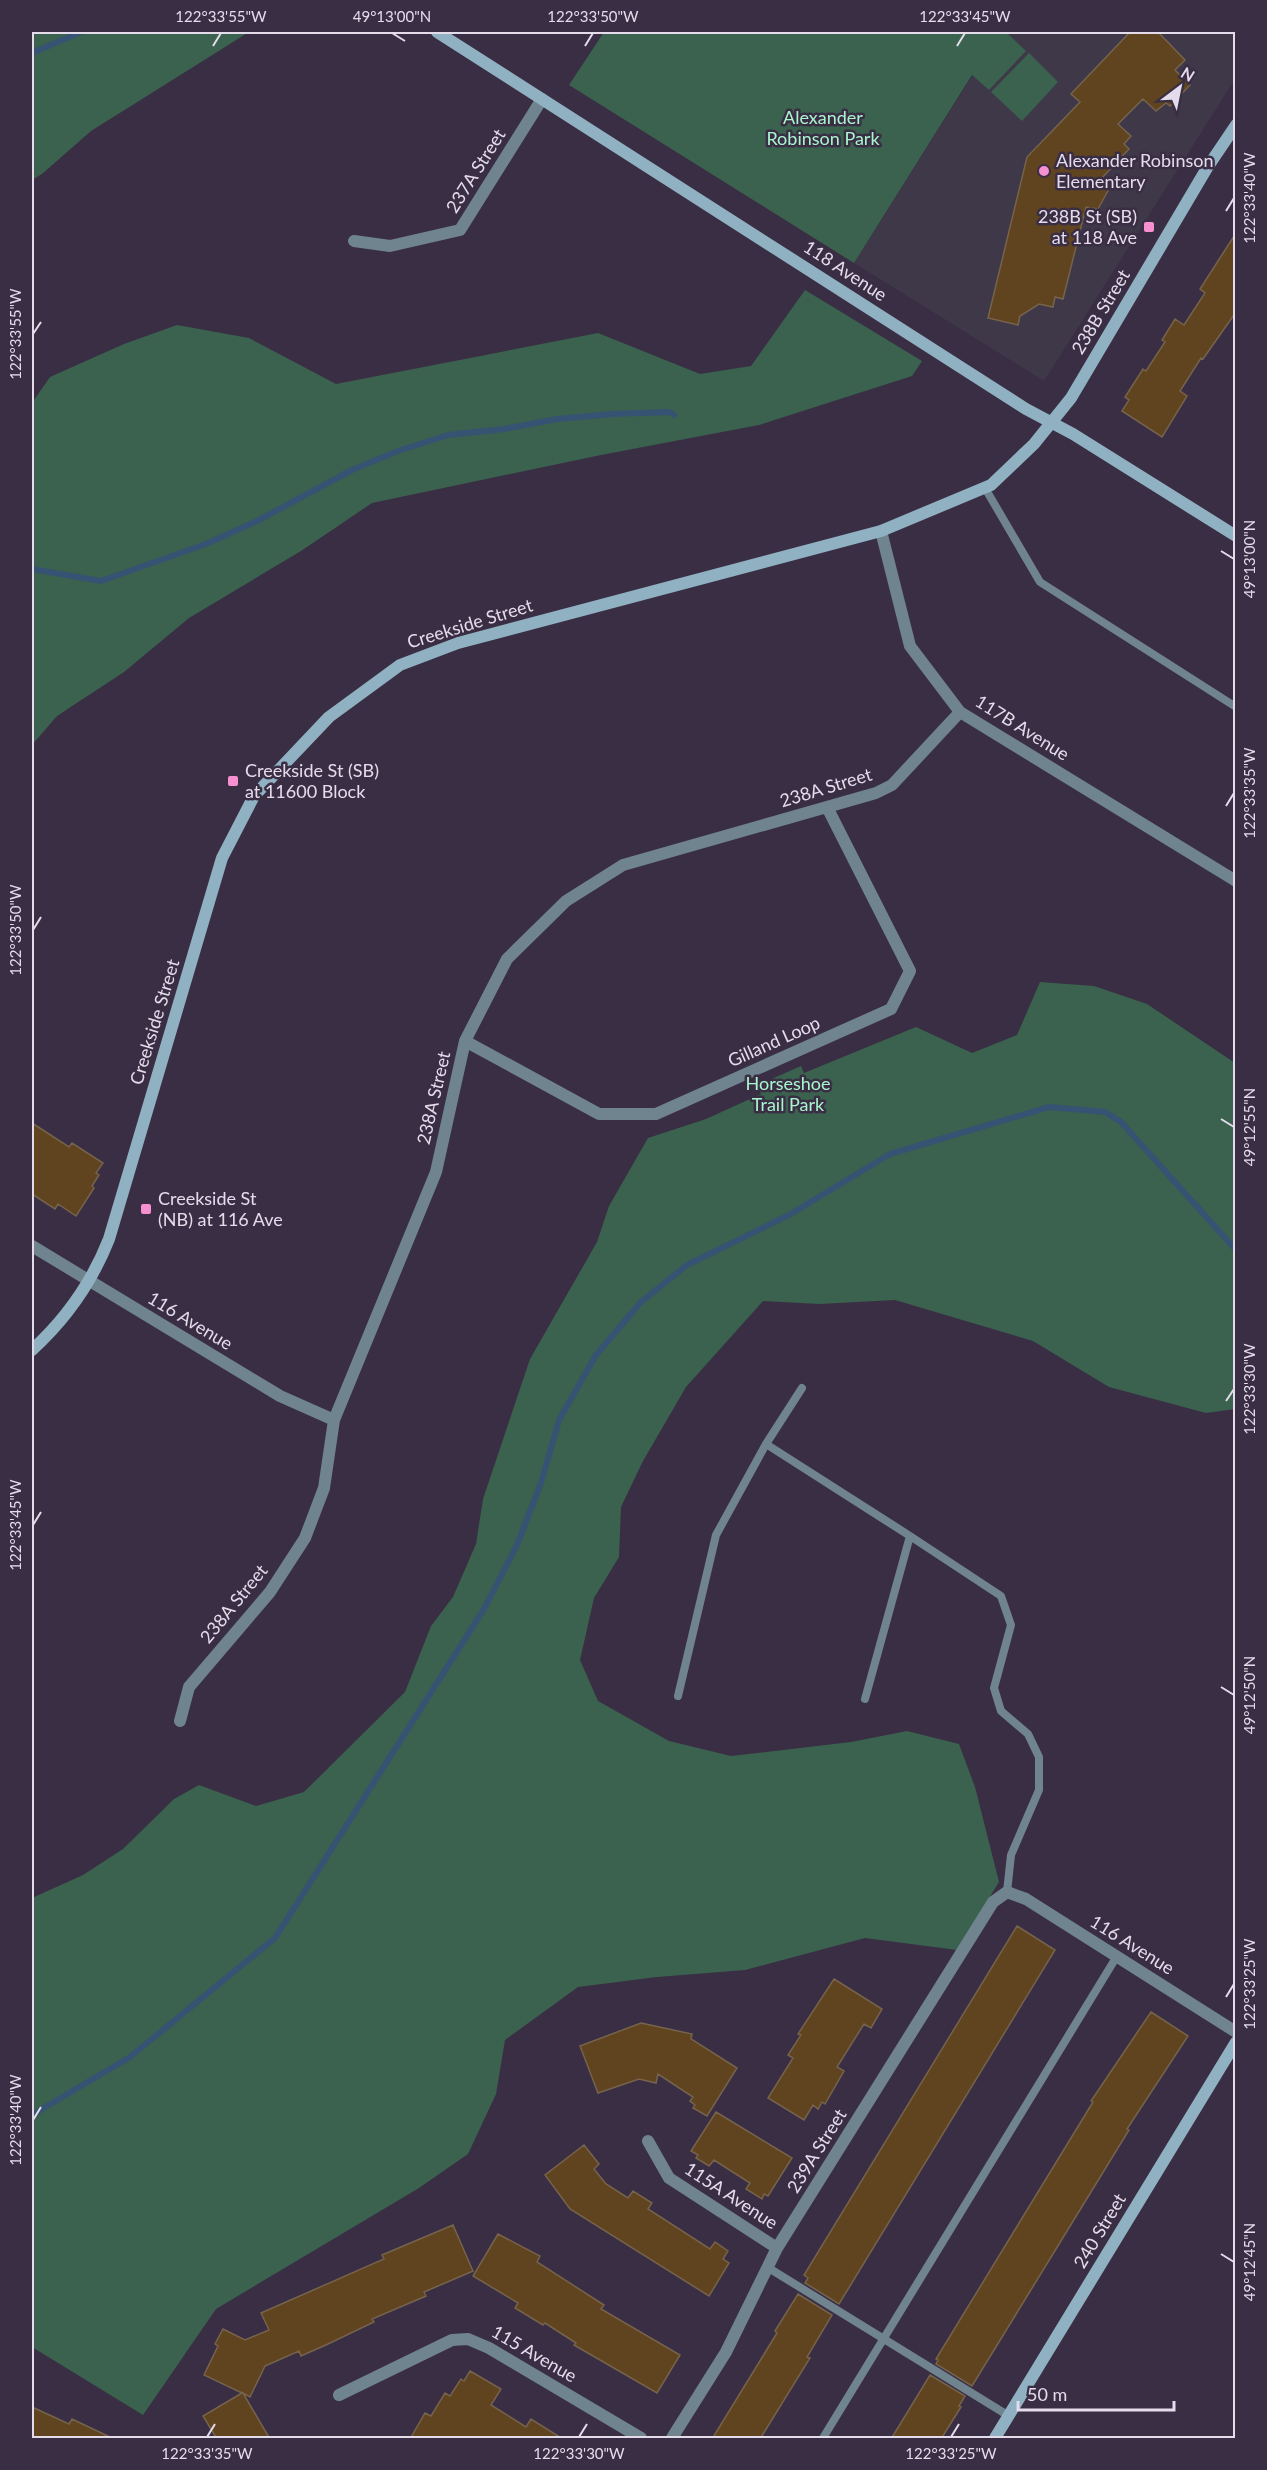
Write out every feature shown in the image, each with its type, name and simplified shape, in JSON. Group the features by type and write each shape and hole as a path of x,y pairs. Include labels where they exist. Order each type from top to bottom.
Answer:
{"street":[{"name":"118 Avenue","path":"437,32 1026,409 1236,536"},
{"name":"237A Street","path":"354,241 390,246 460,230 542,99"},
{"name":"238B Street","path":"1052,423 1071,398 1203,174 1236,125"},
{"name":"Creekside Street","path":"32,1350 68,1313 89,1281 109,1239 222,858 254,796 329,717 400,665 458,643 881,531 985,488 999,478 1052,423"},
{"name":"117B Avenue","path":"881,531 910,646 960,712 1236,881"},
{"name":"238A Street","path":"180,1721 189,1687 270,1592 305,1538 324,1488 334,1420 436,1172 465,1041 507,959 566,901 623,865 876,793 892,785 960,712"},
{"name":"Gilland Loop","path":"465,1041 599,1114 656,1114 891,1009 910,971 827,807"},
{"name":"116 Avenue","path":"32,1246 280,1396 334,1420"},
{"name":"116 Avenue","path":"1007,1892 1026,1899 1236,2032"},
{"name":"239A Street","path":"672,2439 726,2352 777,2248 993,1902 1007,1892"},
{"name":"240 Street","path":"995,2439 1236,2043"},
{"name":"115A Avenue","path":"648,2141 669,2178 777,2248"},
{"name":"115 Avenue","path":"339,2395 452,2340 468,2339 489,2348 641,2439"}],"lane":[{"path":"985,488 1040,582 1236,707"},
{"path":"678,1696 716,1535 766,1444 802,1388"},
{"path":"766,1444 1001,1596 1011,1625 994,1688 1001,1711 1028,1734 1039,1757 1039,1790 1011,1855 1007,1892"},
{"path":"865,1699 910,1536"},
{"path":"823,2439 1117,1956"},
{"path":"767,2267 1009,2416"}],"shaded area":[{"name":"Alexander Robinson Elementary","path":"1000,32 1235,32 1235,79 1044,381 854,263"}],"green space":[{"path":"32,32 249,32 91,131 32,180"},
{"name":"Alexander Robinson Park","path":"604,32 1006,32 1026,51 989,90 972,75 854,263 569,85"},
{"path":"1029,53 1058,82 1022,121 991,92"},
{"path":"805,290 922,361 912,376 759,425 601,455 372,503 301,551 189,618 124,672 57,716 32,745 32,403 50,377 124,344 177,325 249,338 336,384 598,333 700,374 751,366"},
{"name":"Horseshoe Trail Park","path":"1040,982 1094,986 1147,1004 1235,1063 1235,1409 1206,1413 1109,1387 1033,1341 895,1300 819,1304 763,1301 686,1387 643,1461 621,1507 619,1557 594,1598 580,1660 598,1701 669,1741 731,1756 851,1742 907,1731 959,1744 975,1787 999,1882 957,1950 865,1938 745,1970 657,1977 578,1987 505,2040 496,2094 468,2154 419,2188 216,2309 143,2415 32,2347 32,1898 83,1875 123,1849 174,1799 199,1785 256,1806 304,1792 405,1692 431,1626 453,1597 476,1544 483,1499 530,1359 597,1242 609,1206 648,1138 706,1119 761,1094 758,1085 801,1066 804,1073 916,1027 972,1053 1017,1035"}],"building":[{"path":"1130,32 1158,32 1185,60 1175,70 1190,85 1170,106 1166,103 1156,111 1143,99 1118,124 1131,136 1124,144 1129,149 1100,180 1109,189 1098,209 1086,207 1063,299 1055,297 1053,307 1039,304 1020,316 1018,325 988,318 1027,157 1080,102 1071,94"},
{"path":"1236,233 1236,312 1203,359 1201,358 1180,391 1187,396 1162,437 1122,411 1129,400 1125,397 1143,369 1146,371 1165,342 1162,340 1175,319 1184,325 1205,293 1200,289"},
{"path":"32,1123 69,1147 72,1143 103,1163 96,1173 99,1175 92,1186 94,1188 76,1216 58,1204 55,1209 32,1194"},
{"path":"1017,1926 1055,1950 839,2304 805,2283 808,2278 804,2275"},
{"path":"834,1979 882,2009 871,2028 864,2024 837,2067 844,2071 825,2104 822,2102 818,2109 813,2105 804,2120 768,2098 793,2058 788,2055 801,2035 798,2034"},
{"path":"1151,2012 1188,2036 1127,2129 1129,2130 972,2386 936,2364 938,2360 936,2359 1093,2102 1091,2101"},
{"path":"641,2023 692,2034 691,2039 737,2068 707,2116 693,2108 695,2105 690,2101 693,2097 658,2074 656,2083 639,2079 598,2093 580,2046"},
{"path":"716,2112 792,2158 768,2196 764,2194 762,2199 746,2189 750,2183 714,2160 709,2166 696,2158 698,2155 691,2151"},
{"path":"584,2145 599,2164 594,2169 606,2184 628,2198 633,2191 652,2203 648,2209 710,2249 715,2242 728,2251 723,2259 729,2263 709,2296 570,2209 545,2175"},
{"path":"453,2225 473,2271 424,2292 426,2296 372,2319 374,2322 328,2344 301,2356 299,2351 265,2366 250,2397 243,2393 270,2439 217,2439 203,2416 242,2393 204,2375 218,2346 215,2344 223,2329 245,2340 269,2330 261,2313 384,2259 382,2255"},
{"path":"498,2234 540,2256 537,2262 604,2305 601,2309 680,2355 657,2393 574,2345 576,2343 545,2323 543,2325 515,2308 518,2303 473,2276"},
{"path":"798,2294 832,2315 807,2357 810,2358 760,2439 712,2439 777,2333 775,2331"},
{"path":"470,2371 501,2389 491,2405 526,2427 531,2419 563,2439 410,2439 425,2413 431,2416 445,2393 450,2396 461,2379 464,2381"},
{"path":"930,2375 965,2396 959,2406 961,2407 941,2439 891,2439"},
{"path":"32,2407 69,2424 72,2419 114,2439 32,2439"}],"waterway":[{"path":"32,53 81,32"},
{"path":"32,569 101,581 206,544 257,521 352,470 398,451 448,435 504,429 557,419 613,414 669,412 674,415"},
{"path":"32,2115 130,2057 275,1938 484,1609 517,1545 541,1483 559,1420 596,1355 641,1302 687,1265 789,1215 890,1154 1049,1107 1105,1112 1121,1122 1236,1250"}],"place":[{"name":"Alexander Robinson Elementary","path":"1044,171"},
{"name":"238B St (SB) at 118 Ave","path":"1149,227"},
{"name":"Creekside St (SB) at 11600 Block","path":"233,781"},
{"name":"Creekside St (NB) at 116 Ave","path":"146,1209"}]}
